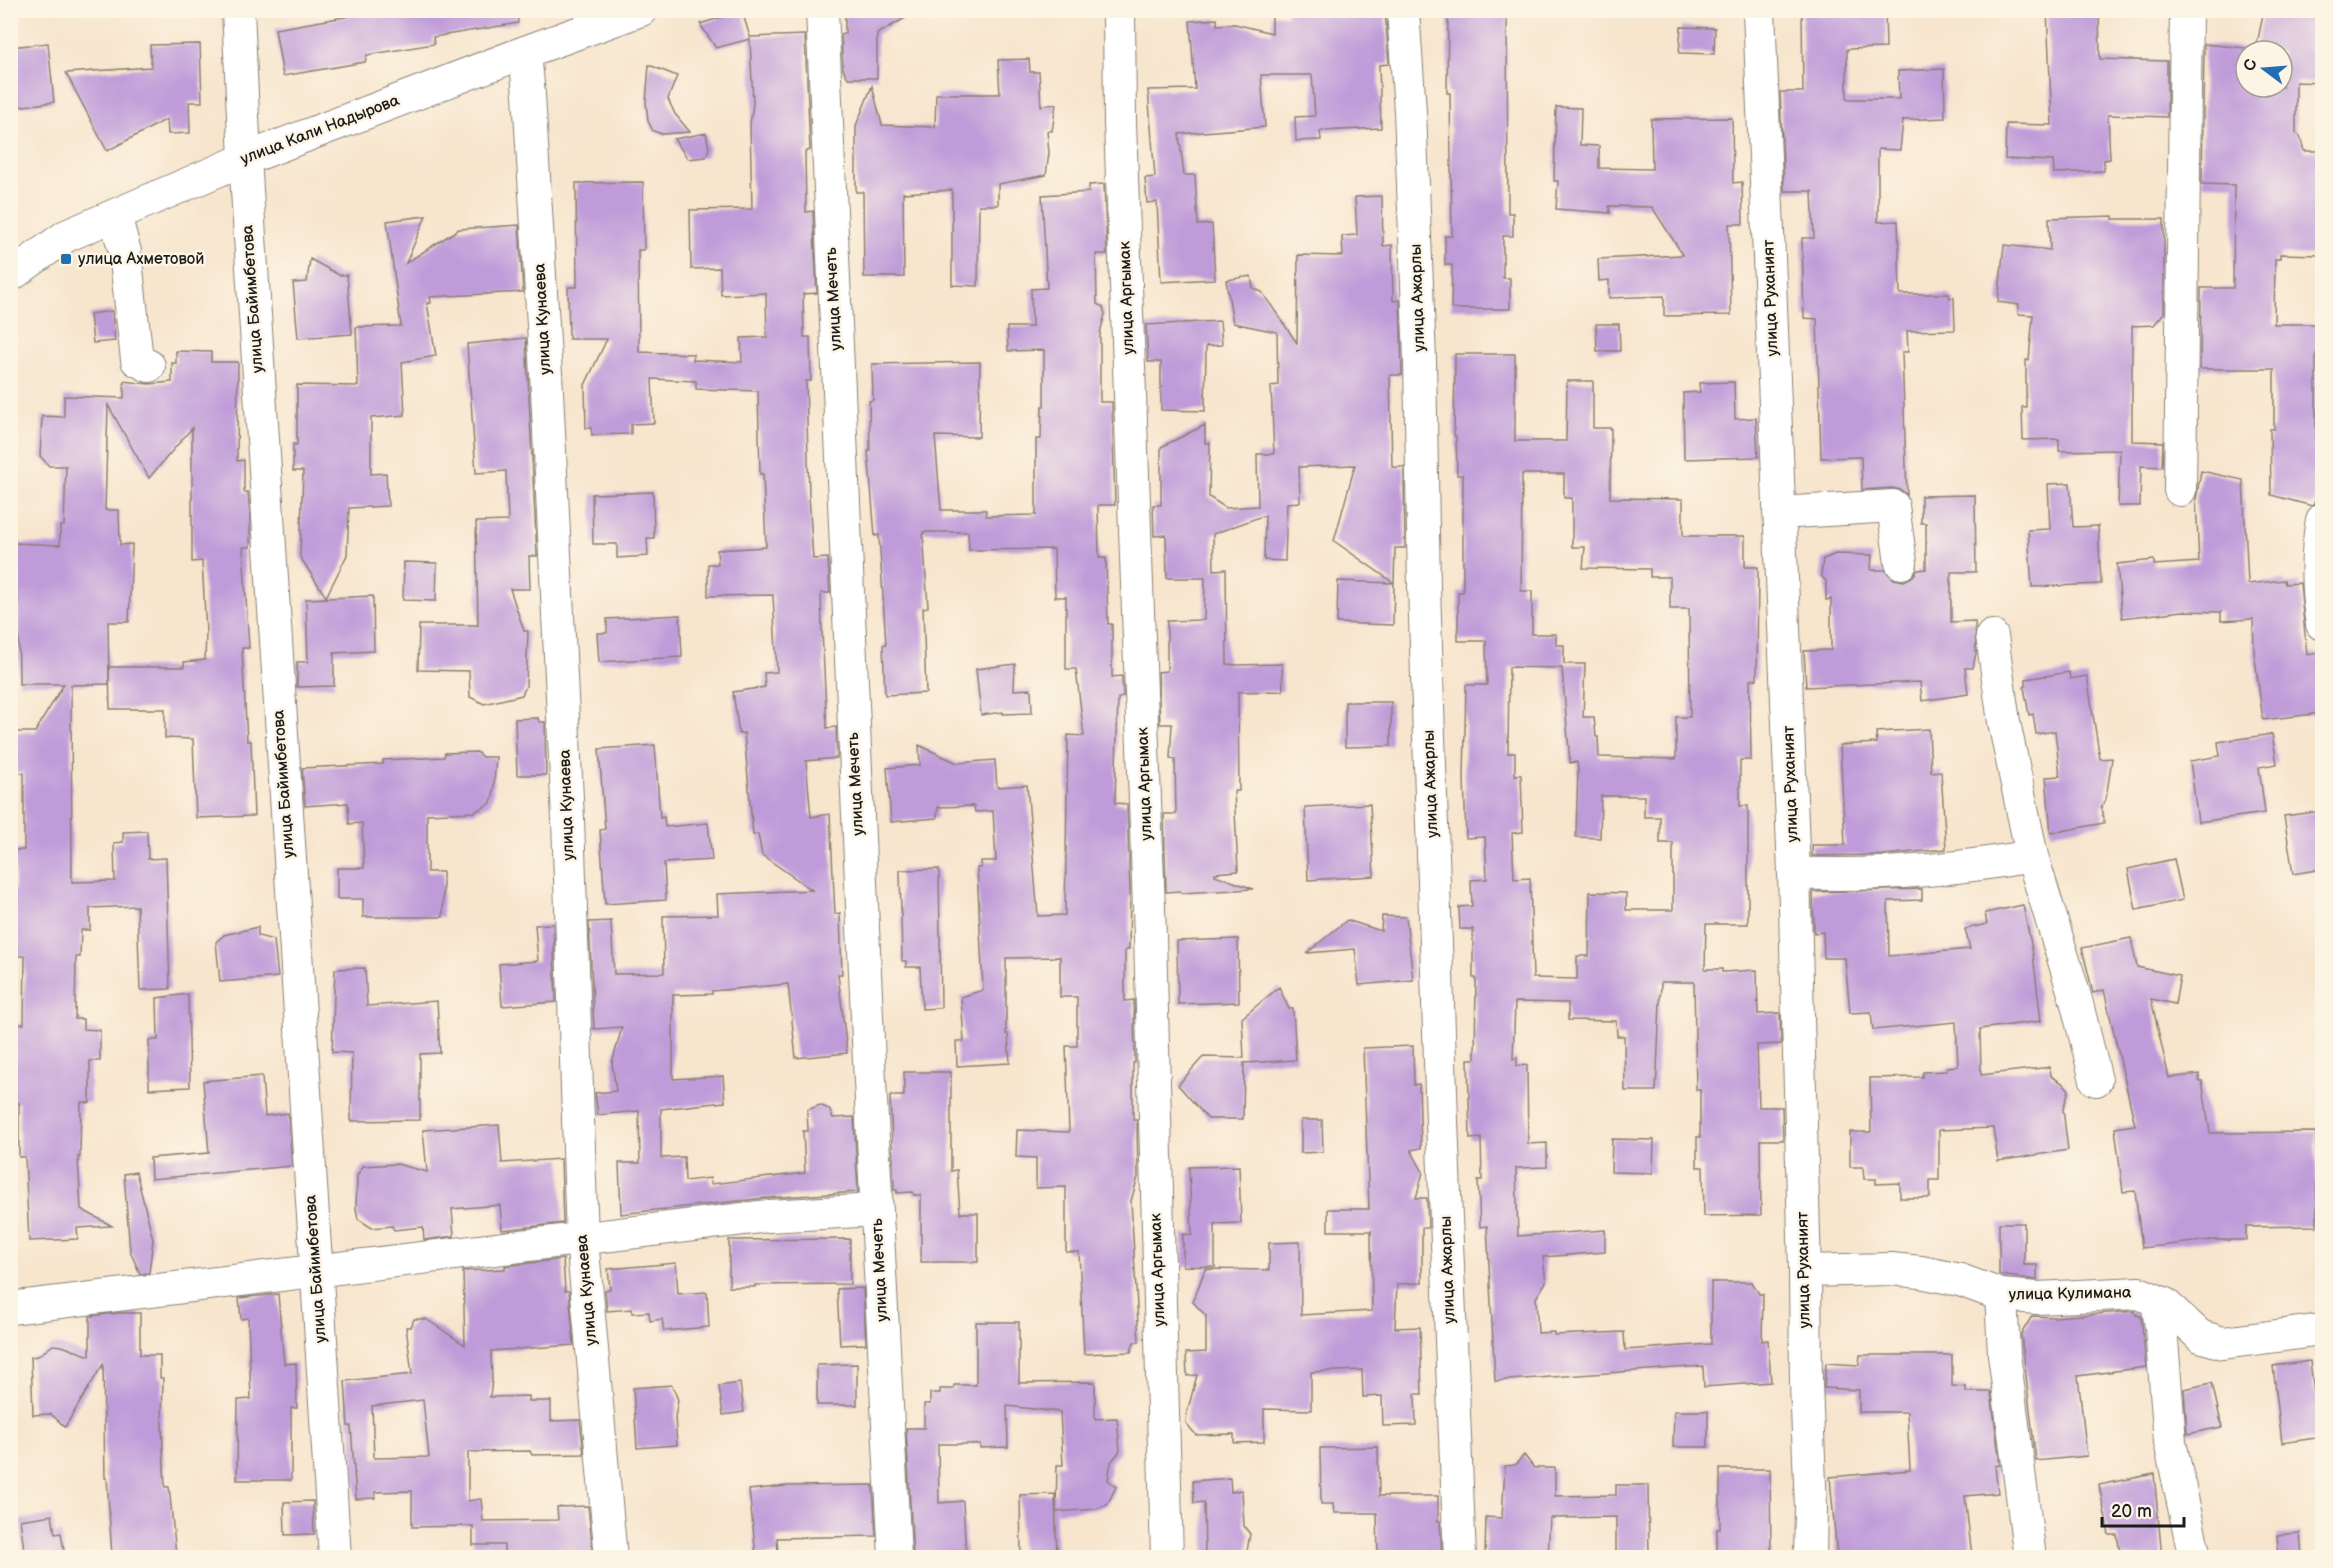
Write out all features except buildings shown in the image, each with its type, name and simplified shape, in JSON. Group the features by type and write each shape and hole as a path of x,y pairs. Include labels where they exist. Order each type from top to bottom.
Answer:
{"street":[{"name":"улица Байимбетова","path":"238,10 244,159 335,1557"},
{"name":"улица Кали Надырова","path":"10,276 66,236 244,159 641,10"},
{"name":"улица Мечеть","path":"822,10 830,220 895,1557"},
{"name":"улица Аргымак","path":"1119,10 1120,123 1150,936 1167,1557"},
{"name":"улица Ажарлы","path":"1403,10 1410,111 1420,360 1424,588 1442,1121 1460,1557"},
{"name":"улица Руханият","path":"1759,10 1794,873 1810,1557"},
{"path":"2181,490 2186,10"},
{"name":"улица Кунаева","path":"525,52 547,391 568,819 582,1239 611,1557"},
{"path":"115,215 125,252 137,360 149,366"},
{"path":"1779,513 1893,506 1901,563"},
{"path":"2322,520 2318,557 2322,624"},
{"path":"1992,636 2004,722 2032,856 2076,1000 2096,1080"},
{"path":"1794,873 1890,874 1968,867 2032,856"},
{"path":"10,1308 768,1215 877,1210"},
{"name":"улица Кулимана","path":"1805,1271 1891,1269 1921,1272 1960,1280 2001,1295 2037,1298 2139,1293 2165,1304 2200,1336 2223,1342 2322,1330"},
{"path":"2001,1295 2004,1354 2030,1557"},
{"path":"2157,1301 2162,1327 2170,1442 2194,1557"}],"place":[{"name":"улица Ахметовой","path":"66,259"}]}
